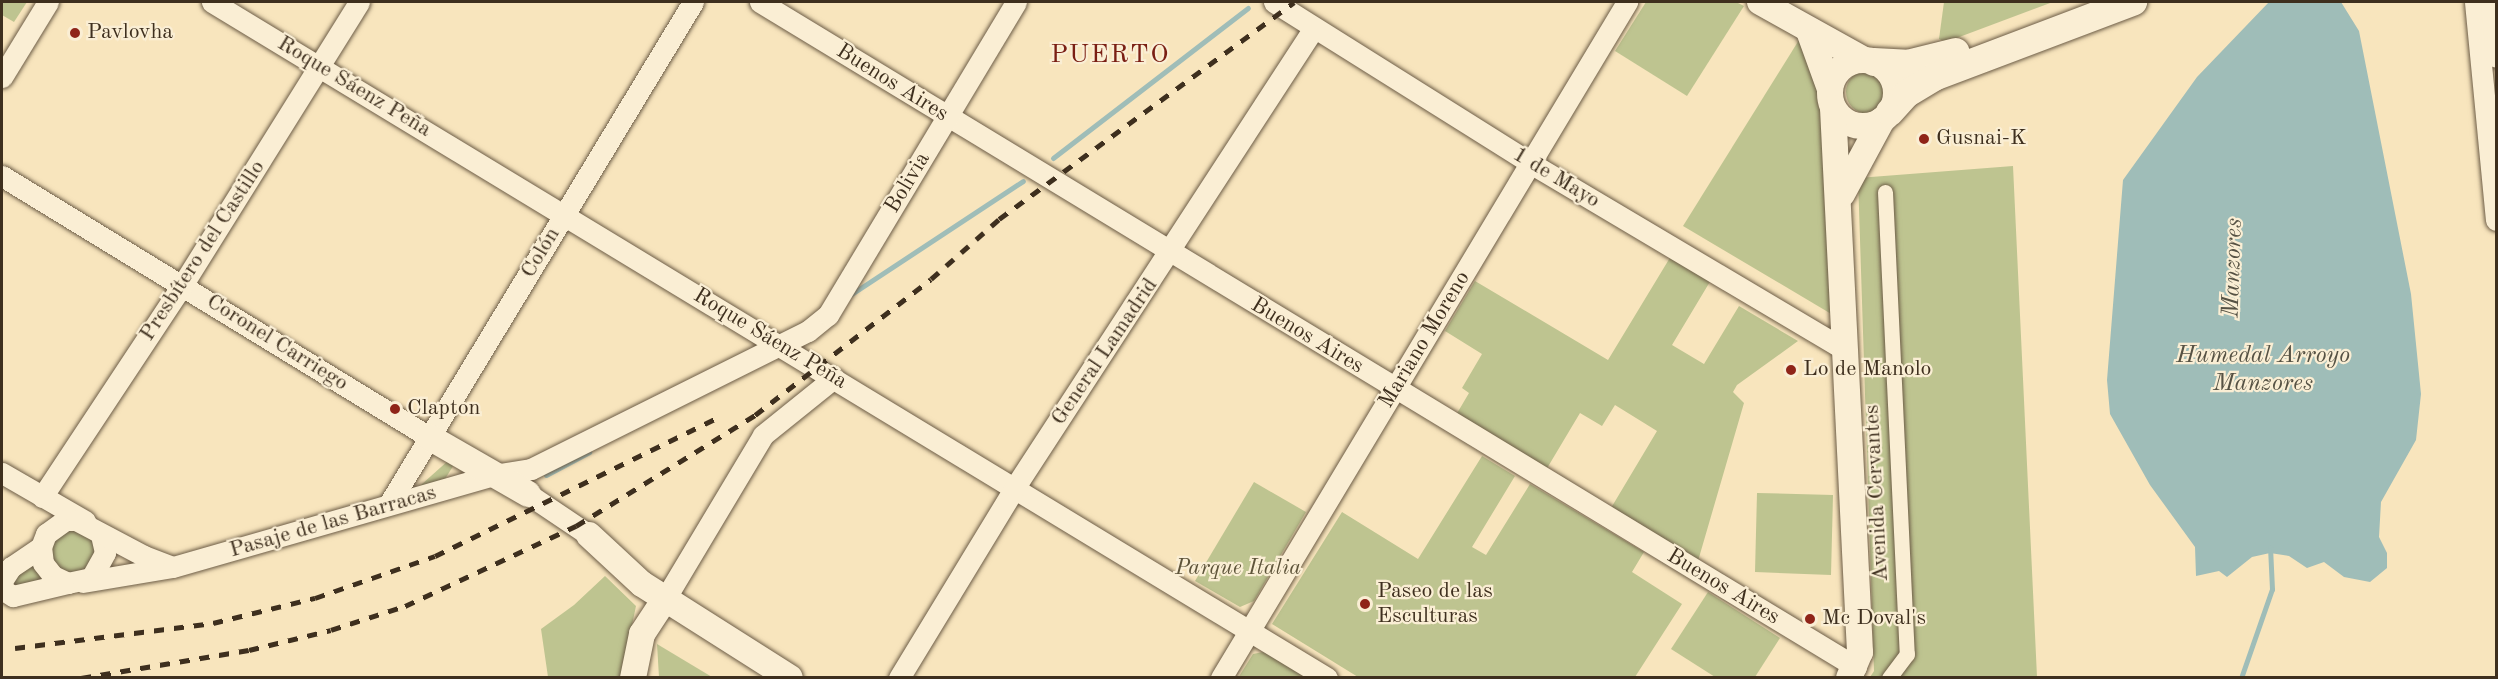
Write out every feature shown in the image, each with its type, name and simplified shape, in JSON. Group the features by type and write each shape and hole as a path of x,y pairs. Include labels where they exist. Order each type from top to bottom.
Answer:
{"main road":[{"path":"1869,61 1907,64 1936,59 2090,2"},
{"path":"1886,116 1906,94 1934,77 2133,2"}],"street":[{"path":"2,77 48,2"},
{"name":"Roque Sáenz Peña","path":"212,2 563,216 779,342 834,378 1327,678"},
{"name":"Presbítero del Castillo","path":"42,497 183,284 359,2"},
{"name":"Colón","path":"388,504 693,2"},
{"name":"Buenos Aires","path":"760,2 1170,254 1395,388 1852,672"},
{"name":"Bolivia","path":"493,475 531,469 779,342 808,331 828,315 1016,2"},
{"name":"1 de Mayo","path":"1274,2 1532,164 1842,348"},
{"name":"Mariano Moreno","path":"1221,678 1532,164 1627,2"},
{"path":"1760,2 1809,31 1869,61 1894,82 1895,102 1840,197"},
{"path":"2475,2 2496,220"},
{"path":"2491,2 2496,57"},
{"name":"General Lamadrid","path":"899,678 1015,487 1170,254 1314,28"},
{"path":"1809,31 1832,98 1840,197 1842,348 1860,652 1852,672"},
{"path":"1832,98 1845,66 1869,61"},
{"path":"1832,98 1849,123 1872,125 1886,116"},
{"name":"Coronel Carriego","path":"2,176 183,284 429,437"},
{"name":"Avenida Cervantes","path":"1885,192 1907,654 1889,678"},
{"path":"633,678 642,634 752,450 763,435 834,378"},
{"path":"429,437 528,494 589,535 642,584 790,678"},
{"name":"Pasaje de las Barracas","path":"2,473 63,507 95,530"},
{"name":"Pasaje de las Barracas","path":"173,567 95,530 65,520 11,567 2,581 3,590 13,596 75,582 173,567 493,475"},
{"path":"42,497 48,570 75,582 103,563 105,553 95,530"}],"green space":[{"path":"2,2 27,2 14,22 2,15"},
{"path":"1646,2 1736,2 1744,6 1687,96 1615,51"},
{"path":"1944,2 2053,2 1946,42 1939,39"},
{"path":"1799,40 1814,69 1825,108 1833,315 1683,226"},
{"path":"1868,70 1883,77 1890,92 1883,107 1868,114 1853,107 1846,92 1853,77"},
{"path":"2013,166 2037,677 1870,677 1874,671 1858,178"},
{"path":"1671,256 1711,280 1672,345 1704,364 1739,306 1798,341 1737,385 1733,392 1744,403 1698,561 1611,508 1657,431 1615,405 1602,426 1580,413 1546,470 1456,415 1469,393 1462,388 1482,354 1445,331 1475,281 1608,360"},
{"name":"Parque Italia","path":"1482,456 1515,476 1472,547 1486,555 1530,484 1644,552 1632,572 1682,604 1635,677 1358,677 1272,624 1342,512 1418,559"},
{"path":"450,459 455,463 445,479 412,493"},
{"name":"Parque Italia","path":"1254,482 1306,512 1254,601 1240,607 1195,581"},
{"path":"1757,493 1833,495 1831,575 1755,572"},
{"path":"88,529 99,556 78,575 56,568 49,545 57,531"},
{"path":"35,555 50,582 12,587 10,583"},
{"path":"605,576 636,606 621,677 548,677 541,629 574,605"},
{"path":"1708,592 1780,638 1755,677 1715,677 1671,649"},
{"path":"657,644 712,677 659,677"},
{"path":"1263,652 1307,678 1238,678 1253,654"}],"water":[{"name":"Humedal Arroyo Manzores","path":"2269,2 2341,2 2359,31 2411,294 2421,394 2416,440 2381,502 2379,537 2387,553 2387,568 2370,582 2344,577 2324,562 2307,568 2289,556 2270,553 2252,557 2227,577 2219,571 2196,576 2195,547 2150,485 2110,414 2107,380 2123,180 2197,77"}],"waterway":[{"path":"1053,158 1248,8"},
{"path":"850,295 1023,181"},
{"path":"546,475 589,452"},
{"name":"Manzores","path":"2241,678 2272,589 2270,547"}],"railway":[{"path":"81,678 249,650 331,630 405,606 576,526 755,415 931,279 999,219 1294,2"},
{"path":"15,648 213,623 315,598 435,556 715,419"}],"place":[{"name":"Pavlovha","path":"75,33"},
{"name":"Gusnai-K","path":"1924,139"},
{"name":"Lo de Manolo","path":"1791,370"},
{"name":"Clapton","path":"395,409"},
{"name":"Paseo de las Esculturas","path":"1365,604"},
{"name":"Mc Doval's","path":"1810,619"}],"district":[{"name":"PUERTO","path":"1110,56"}]}
